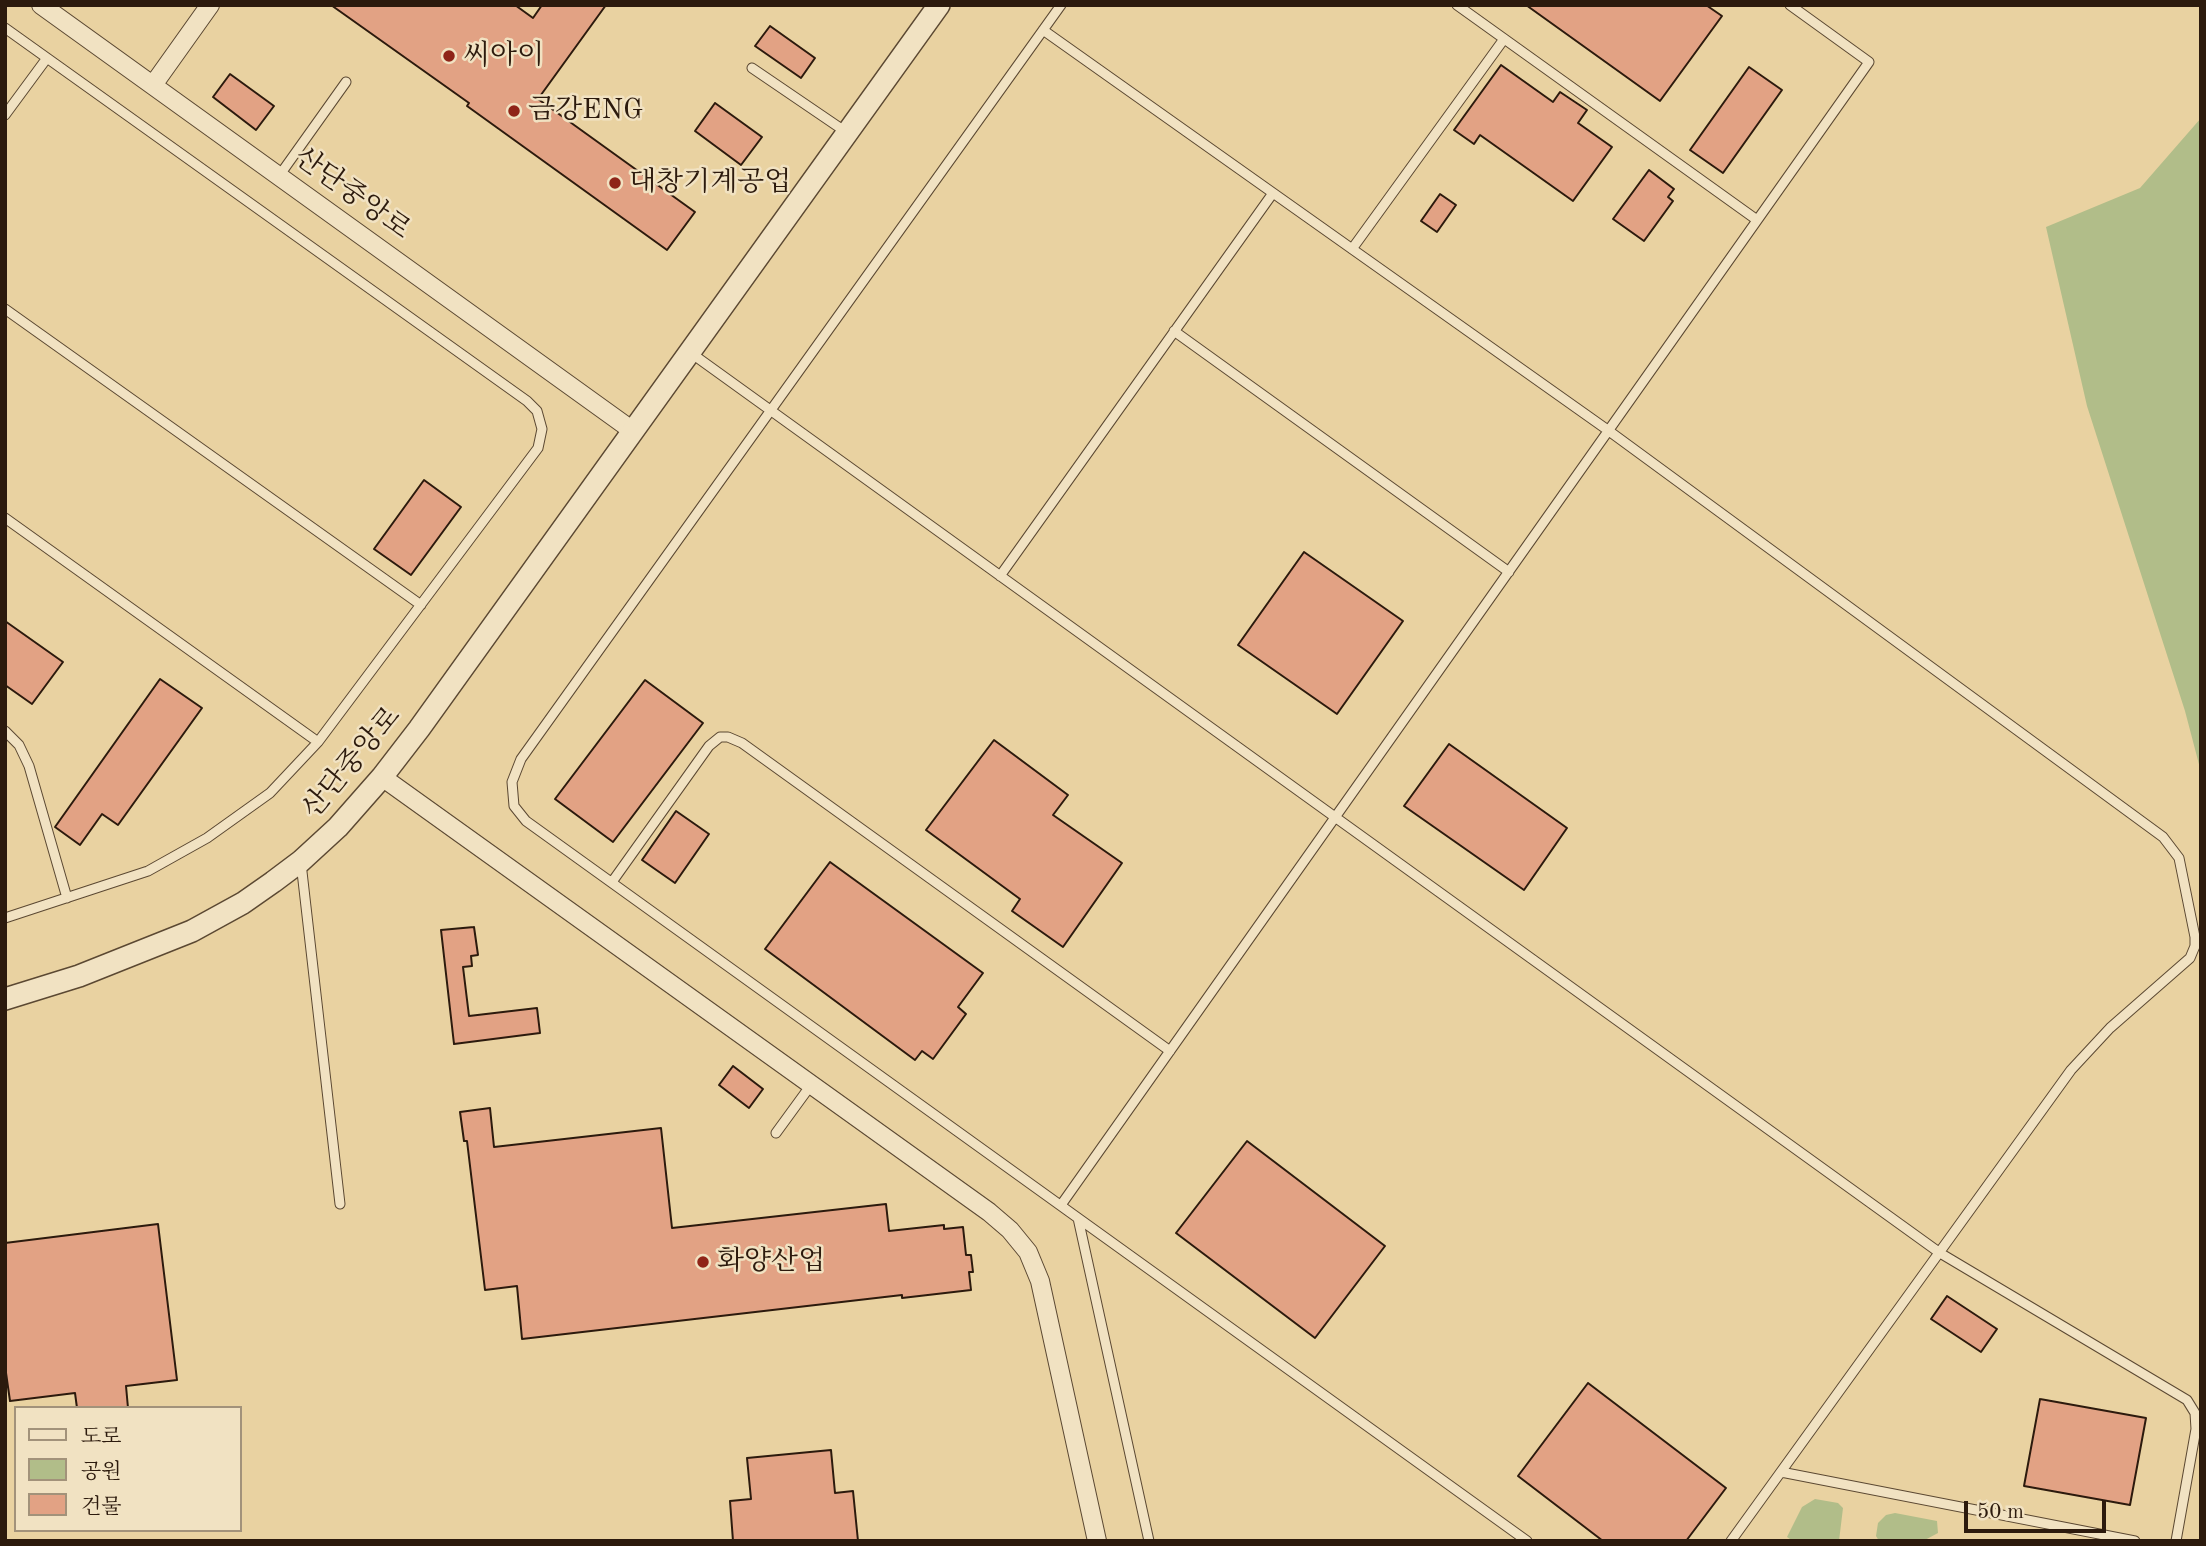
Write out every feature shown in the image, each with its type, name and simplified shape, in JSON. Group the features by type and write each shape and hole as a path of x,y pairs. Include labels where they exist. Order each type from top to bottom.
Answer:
{"street":[{"name":"산단중앙로","path":"41,5 634,431"},
{"path":"153,85 210,5"},
{"name":"산단중앙로","path":"5,999 101,967 192,931 243,903 301,861 338,827 382,777 939,5"},
{"path":"382,777 989,1212 1010,1230 1028,1252 1040,1281 1097,1541"}],"lane":[{"path":"1061,5 520,760 513,775 512,799 522,817 1527,1541"},
{"path":"1457,5 1757,220"},
{"path":"1061,1205 1869,62 1790,5"},
{"path":"5,29 527,401 537,411 542,429 538,448 421,605 317,742 270,793 207,838 148,871 5,918"},
{"path":"1043,30 1609,430 2163,836 2179,858 2196,946 2190,958 2125,1014 2083,1056 1731,1541"},
{"path":"1352,249 1504,39"},
{"path":"5,115 47,58"},
{"path":"752,68 848,132"},
{"path":"279,176 346,82"},
{"path":"1000,576 1273,193"},
{"path":"5,309 421,605"},
{"path":"1174,331 1509,572"},
{"path":"689,353 1940,1253 2180,1395 2192,1406 2196,1429 2176,1541"},
{"path":"5,518 317,742"},
{"path":"5,732 19,745 29,766 67,898"},
{"path":"612,882 709,746 720,737 728,737 753,752 1170,1051"},
{"path":"301,861 341,1204"},
{"path":"776,1133 811,1085"},
{"path":"1079,1218 1149,1541"},
{"path":"1781,1472 2135,1541"}],"green space":[{"path":"2201,118 2201,772 2185,711 2087,406 2046,227 2140,188"},
{"path":"1815,1499 1838,1503 1843,1508 1839,1541 1793,1541 1787,1537 1802,1507"},
{"path":"1895,1513 1937,1521 1938,1533 1923,1541 1879,1541 1876,1536 1878,1523 1886,1515"}],"building":[{"path":"331,5 515,5 533,18 542,5 606,5 538,99 695,212 667,250 467,106 469,103"},
{"path":"1526,5 1706,5 1722,16 1660,101"},
{"path":"770,26 815,58 801,78 755,46"},
{"path":"1501,65 1553,102 1560,92 1587,110 1578,123 1612,147 1573,201 1480,135 1474,144 1454,130"},
{"path":"1749,67 1782,90 1723,173 1690,150"},
{"path":"230,74 274,106 256,130 213,97"},
{"path":"715,103 762,137 741,165 695,131"},
{"path":"1649,170 1674,189 1668,197 1673,201 1644,241 1613,219"},
{"path":"1440,194 1456,205 1437,232 1421,221"},
{"path":"424,480 461,507 411,575 374,549"},
{"path":"1304,552 1403,621 1337,714 1238,645"},
{"path":"5,621 63,662 32,704 5,685"},
{"path":"160,679 202,708 118,825 102,814 80,845 55,827"},
{"path":"645,680 703,723 613,842 555,799"},
{"path":"994,740 1068,795 1053,815 1122,863 1063,947 1012,911 1020,899 926,830"},
{"path":"1449,744 1567,828 1524,890 1404,806"},
{"path":"676,811 709,834 675,883 642,860"},
{"path":"830,862 983,973 958,1007 966,1014 933,1059 922,1051 915,1060 765,949"},
{"path":"474,927 478,955 471,956 472,966 463,967 469,1016 537,1008 540,1033 454,1044 441,930"},
{"path":"733,1066 763,1089 749,1108 719,1085"},
{"name":"화양산업","path":"490,1108 494,1147 661,1128 672,1228 886,1204 889,1231 944,1225 944,1229 963,1227 966,1255 971,1255 971,1290 902,1298 902,1295 522,1339 517,1286 485,1290 467,1141 464,1141 460,1112"},
{"path":"1247,1141 1385,1246 1315,1338 1176,1233"},
{"path":"158,1224 177,1380 126,1386 128,1406 77,1406 75,1393 10,1401 5,1366 5,1243"},
{"path":"1947,1296 1997,1329 1981,1352 1931,1319"},
{"path":"1588,1383 1726,1488 1686,1541 1603,1541 1518,1476"},
{"path":"2040,1399 2146,1418 2130,1505 2024,1486"},
{"path":"831,1450 835,1493 853,1491 858,1541 733,1541 730,1501 751,1499 747,1458"}],"place":[{"name":"씨아이","path":"449,56"},
{"name":"금강ENG","path":"514,111"},
{"name":"대창기계공업","path":"615,183"},
{"name":"화양산업","path":"703,1262"}]}
